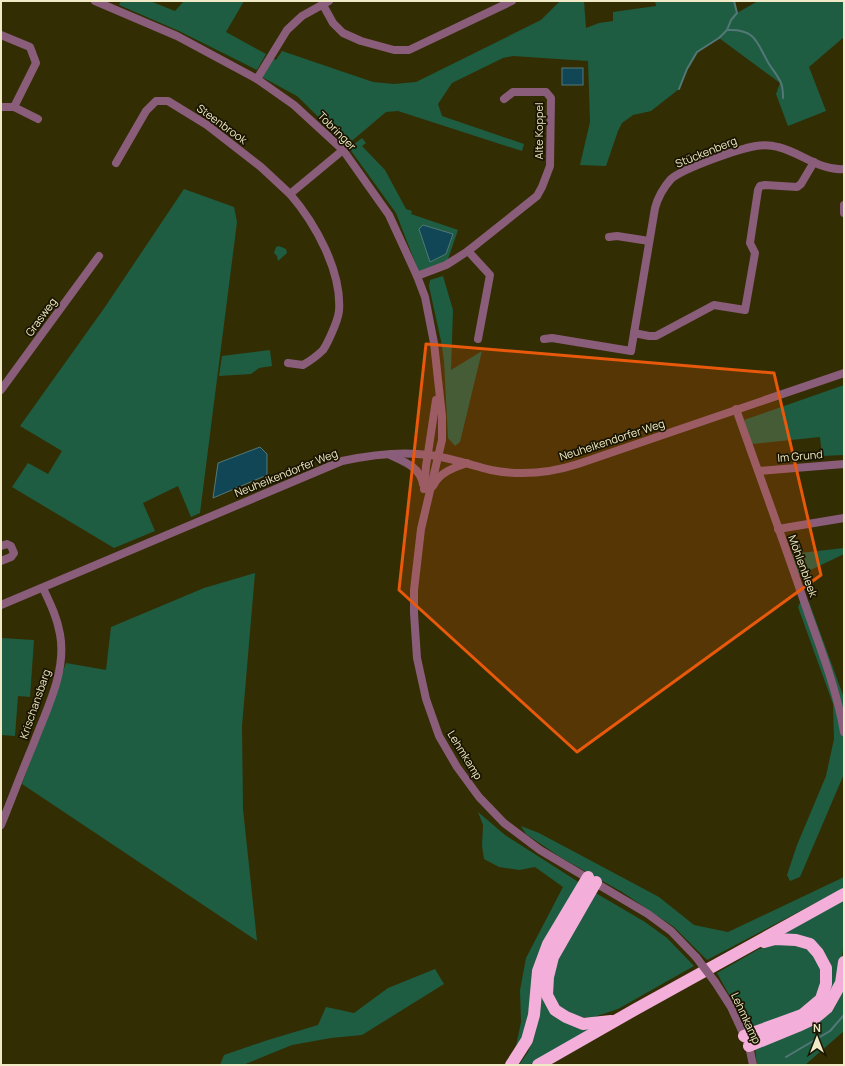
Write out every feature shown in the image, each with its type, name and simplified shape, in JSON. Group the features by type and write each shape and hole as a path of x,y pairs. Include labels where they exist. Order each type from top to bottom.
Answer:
{"highway":[{"path":"592,880 553,957 548,977 547,995 555,1010 566,1017 583,1024 614,1021"},
{"path":"511,1065 527,1040 534,1015 538,971 548,944 592,880"},
{"path":"538,1065 614,1021 844,894"},
{"path":"746,1041 802,1015 821,999 826,984 826,968 818,953 810,944 796,940 775,939 748,947"},
{"path":"746,1041 798,1026 815,1018 827,1008 841,983 844,962"}],"street":[{"name":"Tobringer","path":"95,1 109,4 177,36 257,79 294,105 342,150 389,215 418,276 425,297 431,324 442,416 442,440 438,456"},
{"path":"257,79 287,30 302,16 326,3 333,23 343,33 361,41 394,50 409,50 512,1"},
{"path":"1,35 30,47 36,63 14,107"},
{"name":"Alte Koppel","path":"418,276 446,265 468,250 537,196 542,187 550,166 552,98 546,92 513,92 504,99"},
{"name":"Steenbrook","path":"116,163 146,111 156,101 168,101 212,128 261,167 290,194 312,223 324,246 336,282 339,307 335,327 324,349 315,358 303,365 288,362"},
{"path":"1,107 14,107 38,119"},
{"name":"Stückenberg","path":"544,339 552,338 631,351 655,208 662,190 672,179 684,171 745,148 758,146 777,147 792,151 828,168 844,169"},
{"path":"290,194 342,150"},
{"path":"634,333 656,336 714,305 745,310 755,253 750,243 758,190 760,186 765,184 797,187 801,184 814,162"},
{"path":"844,205 844,213"},
{"path":"609,237 617,236 649,241"},
{"path":"468,250 490,275 478,339"},
{"name":"Grasweg","path":"2,387 99,256"},
{"name":"Neuheikendorfer Weg","path":"1,605 342,462 366,456 388,454 428,455 468,463 492,470 522,474 550,472 585,462 844,373"},
{"name":"Tobringer","path":"428,455 438,384"},
{"name":"Möhlenbleek","path":"736,410 834,690 844,732"},
{"path":"388,454 415,468 420,475 426,492"},
{"path":"426,492 428,455"},
{"path":"426,492 438,456"},
{"path":"426,492 441,474 452,468 468,463"},
{"name":"Im Grund","path":"758,471 844,464"},
{"name":"Lehmkamp","path":"426,492 414,590 414,613 417,658 426,699 439,736 457,767 479,797 504,823 540,850 648,914 671,931 696,957 715,982 730,1007 746,1041 753,1065"},
{"path":"778,529 844,518"},
{"path":"1,546 7,544 11,546 14,553 12,557 1,561"},
{"name":"Krischansbarg","path":"1,825 59,674 61,646 60,634 56,618 43,588"}],"highlighted area":[{"path":"426,344 774,373 821,575 577,752 399,590"}],"green space":[{"path":"121,1 150,1 175,11 184,1 244,1 226,32 266,54 257,70 179,31 119,5"},
{"path":"560,1 584,1 586,28 599,23 613,21 613,12 656,6 655,1 734,1 737,13 758,1 844,1 844,37 809,67 826,111 788,126 776,94 780,83 719,38 697,52 687,69 679,89 651,111 633,115 622,123 606,166 580,165 590,122 588,61 513,56 503,58 452,83 438,104 442,116 524,144 522,151 398,111 386,112 347,145 297,96 260,76 272,58 276,60 282,51 373,82 394,84 416,82 541,20"},
{"path":"362,138 366,143 362,146 385,170 406,209 412,211 411,214 458,230 446,265 420,275 396,213 349,148"},
{"path":"184,189 234,207 237,222 200,513 191,517 178,486 143,503 155,531 114,548 12,487 28,463 48,474 62,451 20,426 105,307"},
{"path":"279,246 286,249 287,253 278,261 277,256 274,253 276,247"},
{"path":"443,276 453,310 451,370 482,351 460,442 455,446 448,438 444,361 429,286 430,280"},
{"path":"270,350 272,366 259,368 251,374 219,376 222,356"},
{"path":"844,385 844,455 822,456 820,437 752,444 744,420"},
{"path":"844,548 844,554 798,576 791,554"},
{"path":"255,573 242,726 243,809 257,941 22,784 66,663 106,670 111,627 204,588"},
{"path":"803,596 809,602 844,698 844,774 800,877 790,881 787,875 797,845 826,776 834,739 833,704 798,607"},
{"path":"1,638 34,640 30,697 18,696 15,736 1,735"},
{"path":"478,812 505,835 580,883 531,1016 523,1045 516,1046 521,1022 520,990 526,958 563,887 535,867 519,870 499,867 484,859 482,846 483,825"},
{"path":"521,826 539,833 659,897 694,925 728,932 844,877 844,888 707,960 674,927 622,892 560,857 526,834"},
{"path":"594,892 645,922 667,938 694,966 618,1009 591,1018 572,1016 558,1005 550,988 557,957"},
{"path":"844,897 844,939 841,967 836,986 808,1016 829,985 818,947 776,935"},
{"path":"783,942 805,947 815,957 823,972 817,999 803,1012 749,1031 717,973 759,949"},
{"path":"555,946 551,1006 598,1025 529,1065 519,1065 528,1052 535,1034 537,1010"},
{"path":"435,969 444,984 362,1035 331,1038 292,1045 243,1065 220,1065 224,1055 318,1025 326,1007 354,1013 388,988"},
{"path":"844,984 844,1031 805,1065 757,1065 755,1048"}],"water":[{"path":"562,68 583,68 583,85 562,85"},
{"path":"423,225 453,234 446,254 430,262 419,229"},
{"path":"260,447 267,454 267,475 213,498 218,463"}],"waterway":[{"path":"679,89 687,69 697,52 719,38 727,30 731,20 737,13 734,1"},
{"path":"728,30 745,32 755,39 780,80 783,88 783,98"},
{"path":"786,1057 830,1031 844,1015"}]}
